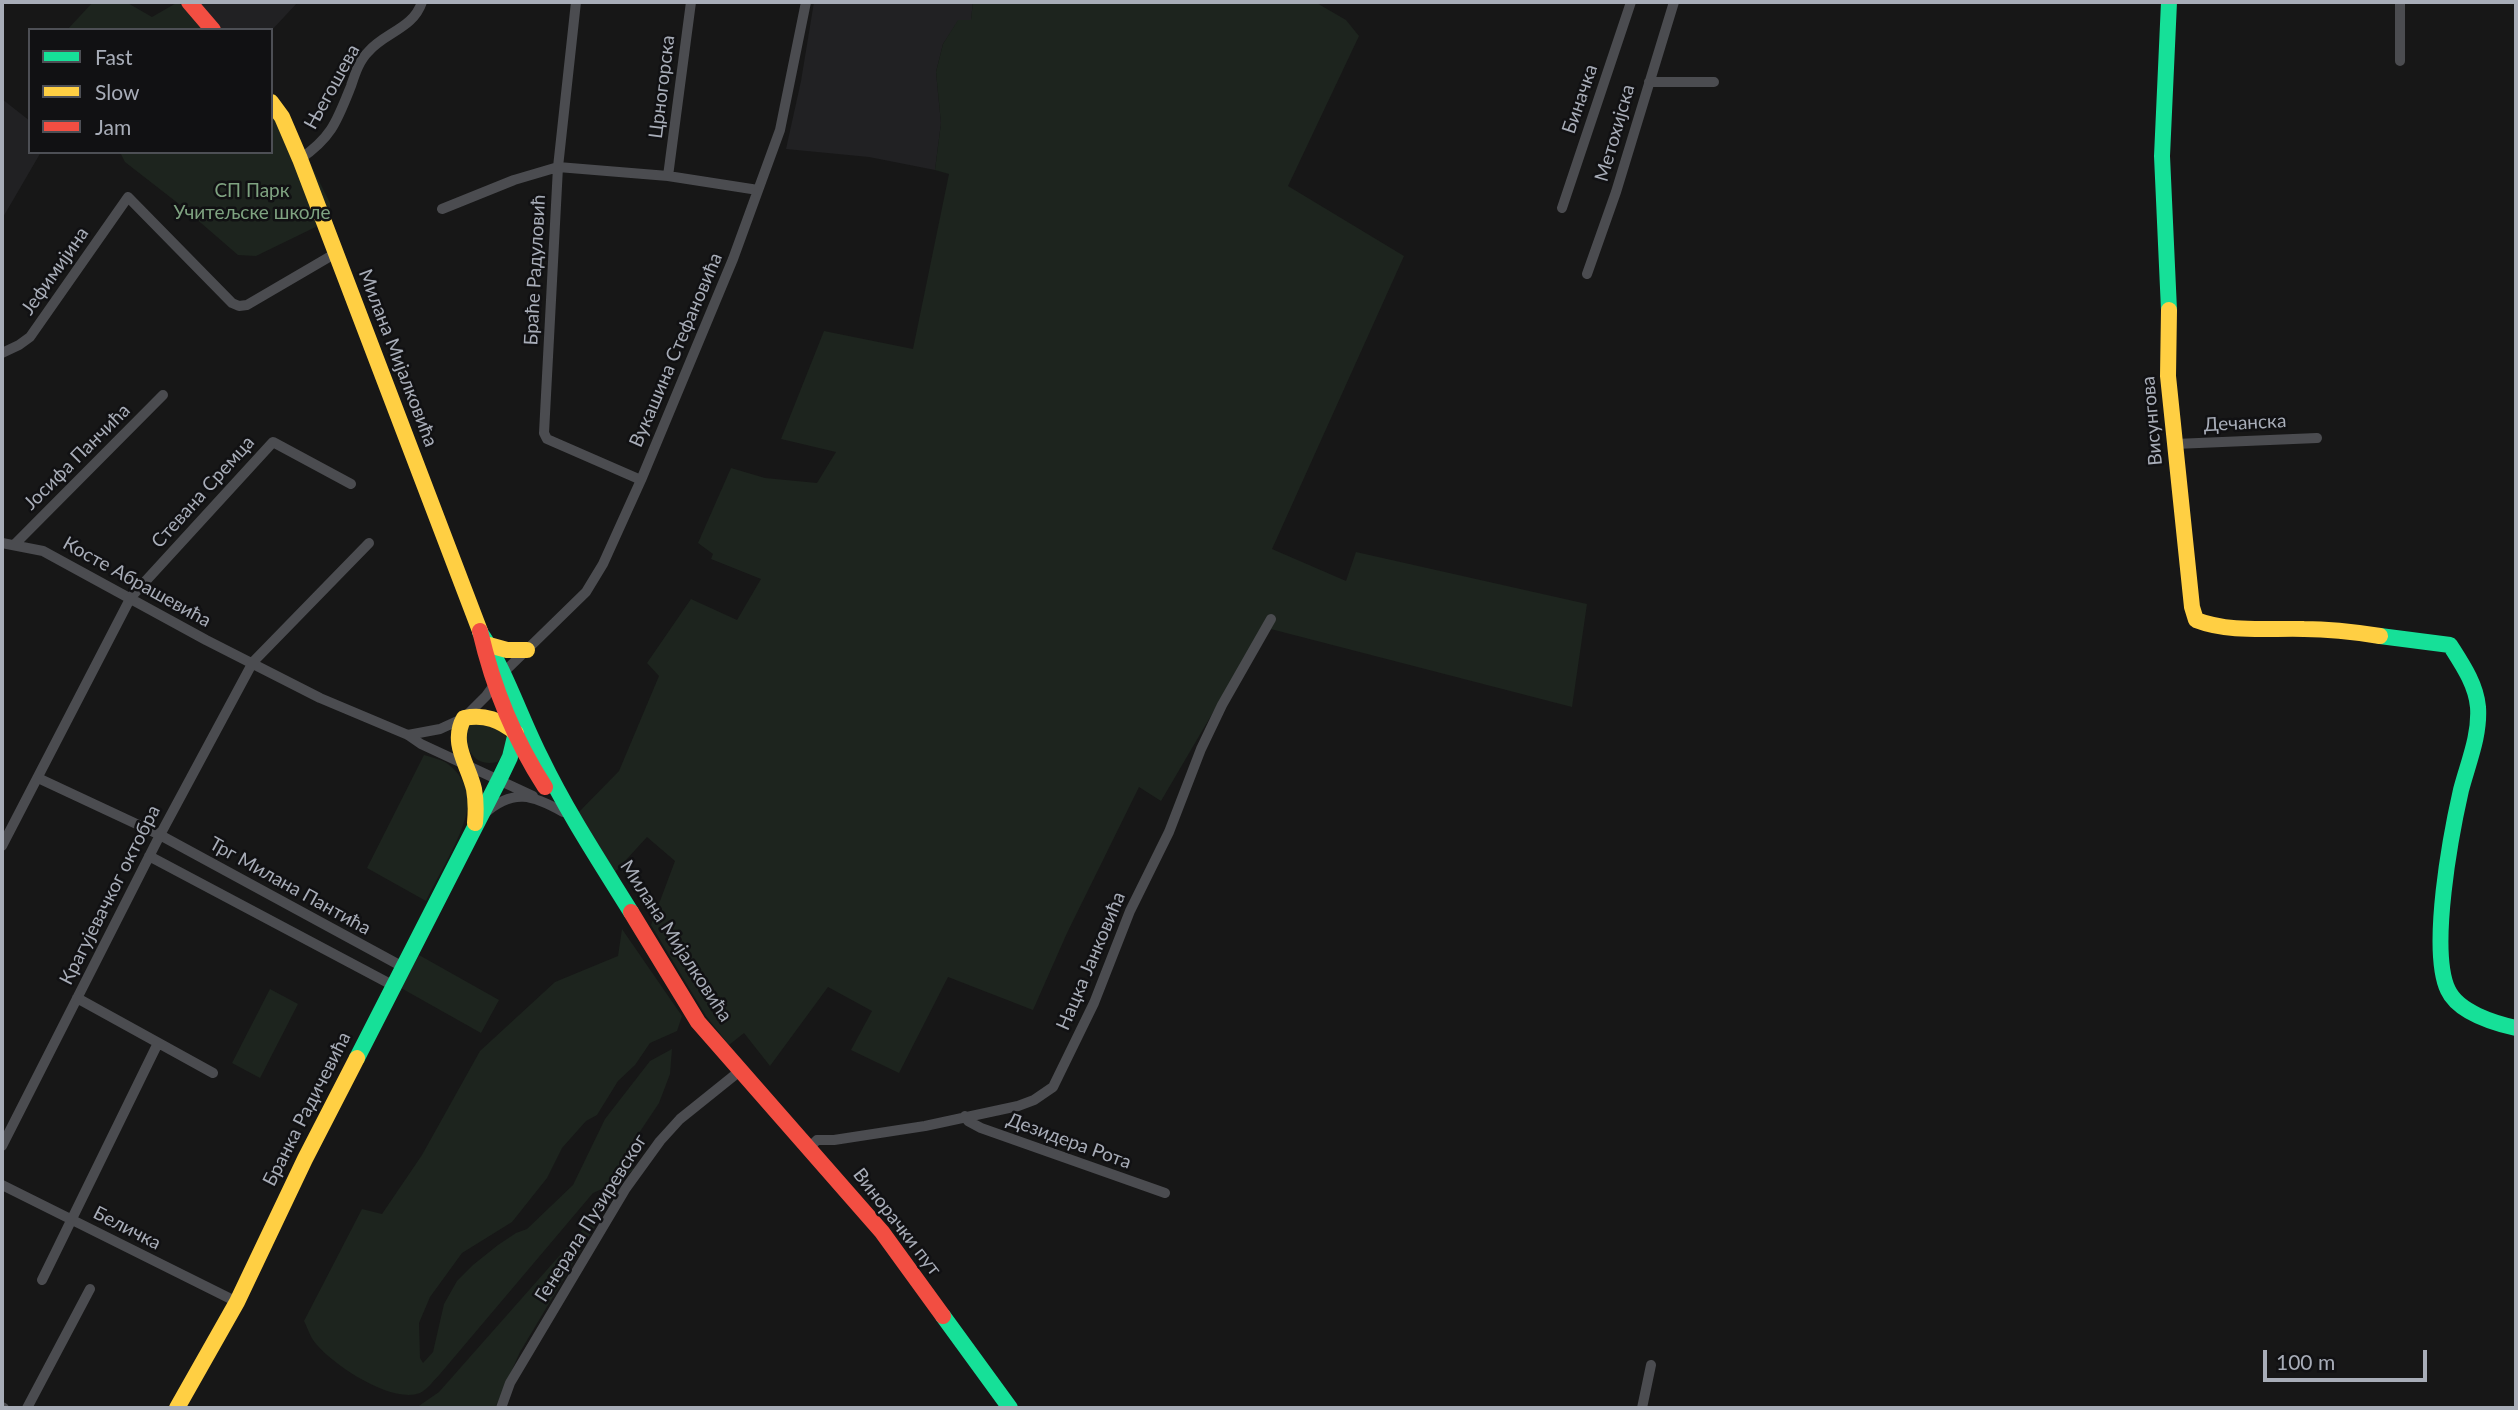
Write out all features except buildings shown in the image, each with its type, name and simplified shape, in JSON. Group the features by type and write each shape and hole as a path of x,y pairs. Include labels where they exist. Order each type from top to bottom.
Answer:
{"street":[{"path":"189,2 211,28"},
{"name":"Његошева","path":"300,159 319,146 333,128 357,70 369,50 409,23 418,14 422,2"},
{"name":"Браће Радуловић","path":"576,2 558,167 544,433 547,439 641,480"},
{"name":"Црногорска","path":"668,176 691,2"},
{"name":"Вукашина Стефановића","path":"464,718 502,671 586,592 597,577 641,480 733,259 780,130 806,2"},
{"name":"Биначка","path":"1562,208 1631,2"},
{"name":"Метохијска","path":"1587,274 1616,192 1674,2"},
{"name":"Висунгова","path":"2169,2 2162,156 2169,299 2168,376 2192,607 2196,620 2224,627 2317,629 2450,645 2469,674 2479,711 2455,815 2441,908 2442,964 2448,992 2467,1009 2502,1025 2516,1028"},
{"path":"2400,2 2400,61"},
{"path":"1648,82 1714,82"},
{"name":"Милана Мијалковића","path":"273,105 282,117 300,159 484,642 502,671 541,759 581,831 698,1022 741,1070"},
{"path":"442,209 514,180 558,167 668,176 758,190"},
{"name":"Јефимијина","path":"2,353 30,337 128,197 232,303 239,306 247,305 336,253"},
{"name":"Јосифа Панчића","path":"15,544 163,395"},
{"name":"Дечанска","path":"2175,444 2317,438"},
{"name":"Стевана Сремца","path":"2,846 131,597 273,442 351,484"},
{"path":"253,662 369,542"},
{"name":"Косте Абрашевића","path":"2,543 43,551 206,640 320,698 408,735 563,812"},
{"name":"Нацка Јанковића","path":"809,1148 817,1140 834,1140 925,1126 1018,1107 1052,1087 1094,1003 1129,911 1169,832 1201,749 1222,705 1271,619"},
{"path":"484,642 507,650 527,650"},
{"name":"Крагујевачког октобра","path":"2,1146 149,856 253,662"},
{"name":"Милана Мијалковића","path":"502,671 516,733 542,782 563,812 581,831"},
{"path":"470,767 498,765 510,757 516,733 516,702"},
{"path":"408,735 440,729 477,715 493,718 516,733 541,759"},
{"path":"464,718 458,734 470,767 477,823"},
{"name":"Бранка Радичевића","path":"177,1408 237,1302 304,1159 510,757"},
{"name":"Трг Милана Пантића","path":"38,778 160,835 403,967"},
{"path":"477,823 504,800 533,796"},
{"name":"Трг Милана Пантића","path":"149,856 394,986"},
{"path":"77,998 213,1073"},
{"path":"42,1280 158,1043"},
{"name":"Винорачки пут","path":"741,1070 882,1232 1007,1407"},
{"name":"Генерала Пузиревског","path":"501,1408 510,1383 626,1188 669,1129 741,1070"},
{"name":"Дезидера Рота","path":"965,1116 968,1121 981,1128 1165,1193"},
{"name":"Беличка","path":"2,1185 237,1302"},
{"path":"27,1408 90,1289"},
{"path":"1642,1408 1651,1365"}],"shaded area":[{"path":"195,2 298,2 273,29 219,28"},
{"path":"814,2 973,2 971,20 958,21 943,44 936,72 941,123 935,170 869,157 786,149"},
{"path":"2,99 28,119 28,154 40,154 2,219"}],"green space":[{"path":"93,2 126,2 152,17 178,2 204,28 69,28"},
{"path":"973,2 1315,2 1346,20 1359,36 1288,186 1404,256 1272,549 1346,581 1356,552 1587,604 1572,707 1263,627 1161,801 1139,787 1067,933 1033,1010 948,977 899,1073 851,1050 872,1011 828,987 770,1066 744,1033 729,1045 706,1016 651,925 675,861 647,837 615,872 578,813 619,771 659,676 647,663 691,599 737,620 761,579 711,559 713,554 698,543 731,468 765,478 817,483 836,452 781,439 824,331 913,349 949,174 935,170 941,123 936,72 943,44 958,20 971,20"},
{"name":"СП Парк Учитељске школе","path":"273,99 306,155 330,203 330,220 256,256 238,255 125,162 121,154 273,154"},
{"path":"480,720 506,736 508,747 497,762 478,760 467,746 464,733 473,722"},
{"path":"424,755 445,762 455,770 465,786 468,798 462,828 426,901 367,868"},
{"path":"622,929 682,1016 677,1031 650,1043 635,1065 618,1081 597,1115 586,1121 562,1148 547,1178 512,1222 462,1253 430,1297 419,1323 420,1358 423,1363 433,1352 444,1304 457,1281 498,1245 527,1229 573,1185 605,1119 650,1061 672,1049 670,1074 659,1103 629,1152 633,1170 618,1182 593,1193 425,1390 408,1395 395,1393 365,1381 325,1354 313,1340 304,1321 362,1209 382,1214 422,1155 480,1051 555,982 618,956"},
{"path":"419,955 499,1000 481,1033 401,988"},
{"path":"270,989 298,1004 260,1078 232,1063"},
{"path":"600,1218 520,1352 495,1408 416,1408 439,1392 583,1229"}],"traffic: fast":[{"path":"2169,2 2162,156 2169,310"},
{"path":"480,632 498,662 533,742 562,798 631,912"},
{"path":"2380,636 2450,645 2468,674 2474,690 2478,707 2477,728 2447,862 2441,921 2443,972 2448,990 2460,1005 2487,1020 2516,1028"},
{"path":"357,1058 499,780 510,757 516,732"},
{"path":"943,1316 1010,1408"}],"traffic: slow":[{"path":"273,105 282,117 300,159 480,631"},
{"path":"2169,310 2168,376 2192,607 2196,620 2222,627 2323,630 2380,636"},
{"path":"489,645 507,650 527,650"},
{"path":"475,823 474,789 459,745 460,727 464,718 492,719 516,733"},
{"path":"177,1408 237,1302 357,1058"}],"traffic: jam":[{"path":"189,2 211,28"},
{"path":"480,631 506,712 545,787"},
{"path":"631,912 698,1022 882,1232 943,1316"}]}
